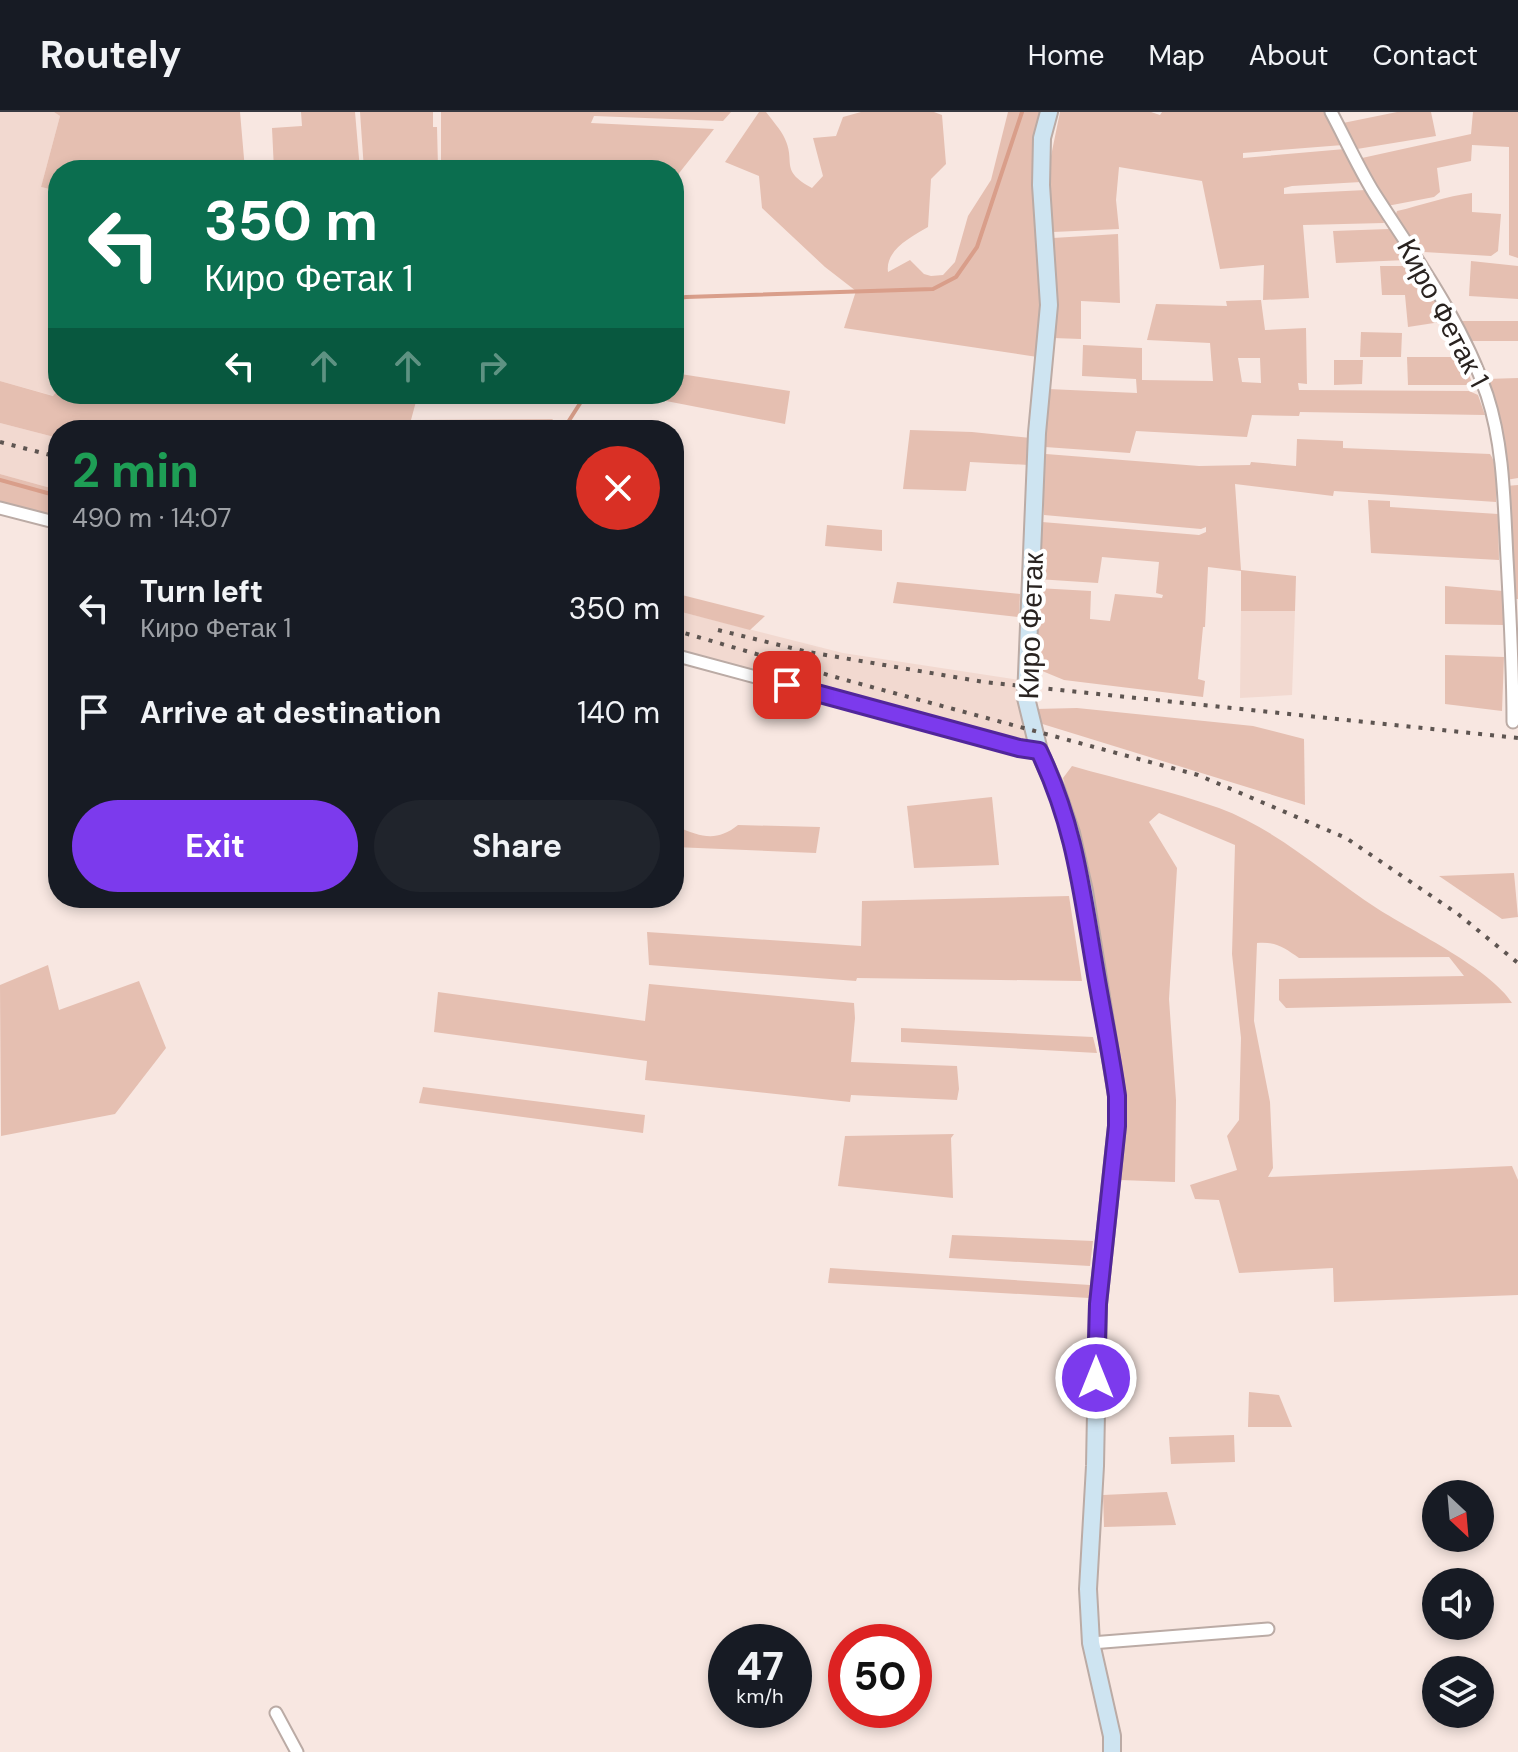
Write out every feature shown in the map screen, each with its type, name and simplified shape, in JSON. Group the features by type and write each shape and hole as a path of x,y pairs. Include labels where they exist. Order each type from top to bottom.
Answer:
{"main road":[{"name":"Киро Фетак","path":"1049,112 1042,138 1041,185 1049,305 1037,433 1026,698 1039,751 1071,833 1084,891 1117,1096 1117,1126 1098,1304 1095,1466 1088,1589 1091,1643 1110,1725 1112,1752"}],"street":[{"name":"Киро Фетак 1","path":"1331,112 1372,190 1418,260 1456,327 1478,370 1492,412 1504,485 1513,648 1513,722"},
{"path":"0,508 48,520"},
{"path":"684,658 1039,751"},
{"path":"1019,748 1028,744 1034,731"},
{"path":"1091,1643 1268,1629"},
{"path":"276,1713 297,1752"}],"shaded area":[{"path":"0,112 54,112 60,116 41,187 48,189 48,394 0,381"},
{"path":"54,112 240,112 244,160 48,160 60,116"},
{"path":"301,112 355,112 359,160 274,160 272,128 302,126"},
{"path":"360,112 433,112 433,127 437,127 438,160 363,160"},
{"path":"441,112 731,112 723,121 594,116 591,123 714,129 684,167 684,160 441,160"},
{"path":"759,112 766,112 783,136 795,176 812,188 823,176 813,138 836,136 843,117 861,112 934,112 942,115 946,164 931,179 928,227 900,245 888,264 888,272 910,260 924,274 931,276 943,275 955,262 968,216 991,180 1008,112 1049,112 1044,358 844,328 856,291 825,267 762,208 759,176 725,162"},
{"path":"1060,112 1151,112 1160,115 1162,112 1325,112 1343,145 1243,153 1243,158 1345,149 1361,182 1292,186 1284,188 1284,194 1366,190 1381,212 1384,223 1303,225 1309,298 1263,300 1264,265 1220,269 1202,181 1119,167 1116,200 1119,229 1053,232 1047,197 1050,161"},
{"path":"1397,112 1431,112 1436,136 1357,149 1343,123"},
{"path":"1473,112 1518,112 1518,258 1509,255 1509,147 1472,145 1471,161 1437,168 1440,192 1434,197 1387,206 1362,158 1471,134"},
{"path":"48,161 48,189 41,187"},
{"path":"1472,193 1472,212 1501,214 1498,251 1491,256 1424,252 1395,217 1397,211"},
{"path":"1389,229 1405,250 1407,260 1336,263 1333,231"},
{"path":"1118,234 1120,303 1081,301 1081,339 1053,338 1057,300 1053,238"},
{"path":"1471,261 1518,266 1518,299 1469,296"},
{"path":"1380,266 1415,266 1447,321 1408,327 1405,295 1382,295"},
{"path":"1261,300 1265,330 1306,328 1307,384 1298,383 1299,390 1469,391 1478,395 1485,415 1300,412 1299,416 1252,415 1247,437 1136,431 1130,453 1045,447 1048,389 1137,393 1136,379 1082,376 1083,345 1142,348 1142,380 1213,381 1210,343 1147,340 1156,304 1227,306 1226,301","holes":["1238,358 1260,358 1261,383 1242,382"]},
{"path":"1459,321 1518,321 1518,341 1470,341"},
{"path":"1361,332 1402,333 1401,357 1360,357"},
{"path":"1407,357 1462,357 1473,385 1408,385"},
{"path":"1334,360 1363,360 1362,384 1334,385"},
{"path":"684,375 790,391 785,424 682,404"},
{"path":"1518,378 1518,478 1506,480 1486,379"},
{"path":"0,381 48,395 48,404 415,404 411,420 48,420 48,435 0,423"},
{"path":"553,419 552,420 411,420"},
{"path":"0,423 48,435 48,487 0,474"},
{"path":"910,430 1031,438 1029,465 970,462 966,491 903,489"},
{"path":"1297,439 1343,441 1343,448 1490,454 1496,471 1496,502 1334,491 1333,496 1235,484 1241,570 1296,576 1295,611 1241,611 1241,571 1208,567 1198,679 1205,681 1203,697 1064,680 1035,668 1037,588 1091,591 1090,619 1110,621 1115,594 1162,598 1163,595 1156,593 1159,562 1102,557 1098,583 1037,579 1042,522 1199,535 1206,532 1206,527 1044,515 1046,454 1199,466 1250,465 1251,462 1296,466"},
{"path":"0,474 48,487 48,520 0,508"},
{"path":"1518,485 1518,599 1514,599 1506,486"},
{"path":"1368,500 1390,501 1390,507 1498,514 1499,560 1371,553"},
{"path":"827,525 882,530 882,551 825,546"},
{"path":"897,582 1020,594 1019,617 893,603"},
{"path":"1445,586 1503,591 1504,625 1445,624"},
{"path":"684,596 765,616 750,630 684,613"},
{"path":"1241,611 1295,611 1292,695 1240,698"},
{"path":"684,613 843,653 1026,681 1031,739 1019,748 684,658"},
{"path":"1445,655 1504,657 1502,711 1445,704"},
{"path":"1077,708 1253,726 1304,739 1305,805 1036,722 1035,709"},
{"path":"1072,766 1183,796 1241,817 1282,841 1378,909 1470,964 1502,990 1512,1003 1286,1008 1279,1000 1279,979 1464,976 1449,957 1299,958 1280,946 1257,943 1254,1021 1270,1102 1273,1168 1268,1177 1512,1166 1518,1180 1518,1295 1334,1302 1333,1268 1239,1273 1219,1200 1195,1199 1190,1185 1237,1170 1227,1136 1239,1120 1241,1038 1232,954 1235,845 1159,813 1149,822 1177,868 1169,999 1176,1100 1175,1182 1120,1180 1125,1125 1121,1066 1090,873 1063,778"},
{"path":"992,797 999,865 914,868 907,806"},
{"path":"738,825 820,827 816,853 684,847 684,829 716,836"},
{"path":"1514,873 1518,917 1502,919 1439,876"},
{"path":"1069,896 1082,981 857,978 856,981 649,965 647,932 861,946 862,901"},
{"path":"48,965 59,1010 139,981 166,1048 115,1114 1,1136 0,985"},
{"path":"649,984 854,1003 851,1062 957,1066 957,1100 851,1095 850,1102 645,1080 647,1061 434,1032 438,992 645,1021"},
{"path":"901,1028 1093,1037 1097,1053 901,1042"},
{"path":"423,1087 645,1115 643,1133 419,1103"},
{"path":"954,1134 951,1138 953,1198 838,1186 845,1136"},
{"path":"952,1235 1093,1241 1090,1266 949,1258"},
{"path":"830,1268 1090,1285 1089,1298 828,1283"},
{"path":"1249,1392 1279,1395 1292,1427 1248,1427"},
{"path":"1234,1435 1235,1462 1171,1464 1169,1437"},
{"path":"1167,1492 1176,1525 1104,1527 1103,1495"}],"waterway":[{"path":"684,297 933,289 956,277 977,247 1022,112"},
{"path":"569,420 580,404"},
{"path":"0,480 48,493"}],"railway":[{"path":"0,442 48,454"},
{"path":"718,630 808,652 984,682 1518,738"},
{"path":"684,633 1198,775 1346,838 1458,914 1518,963"}],"route":[{"path":"787,685 1039,751 1056,789 1071,833 1084,891 1117,1096 1117,1126 1098,1304 1096,1378"}]}
